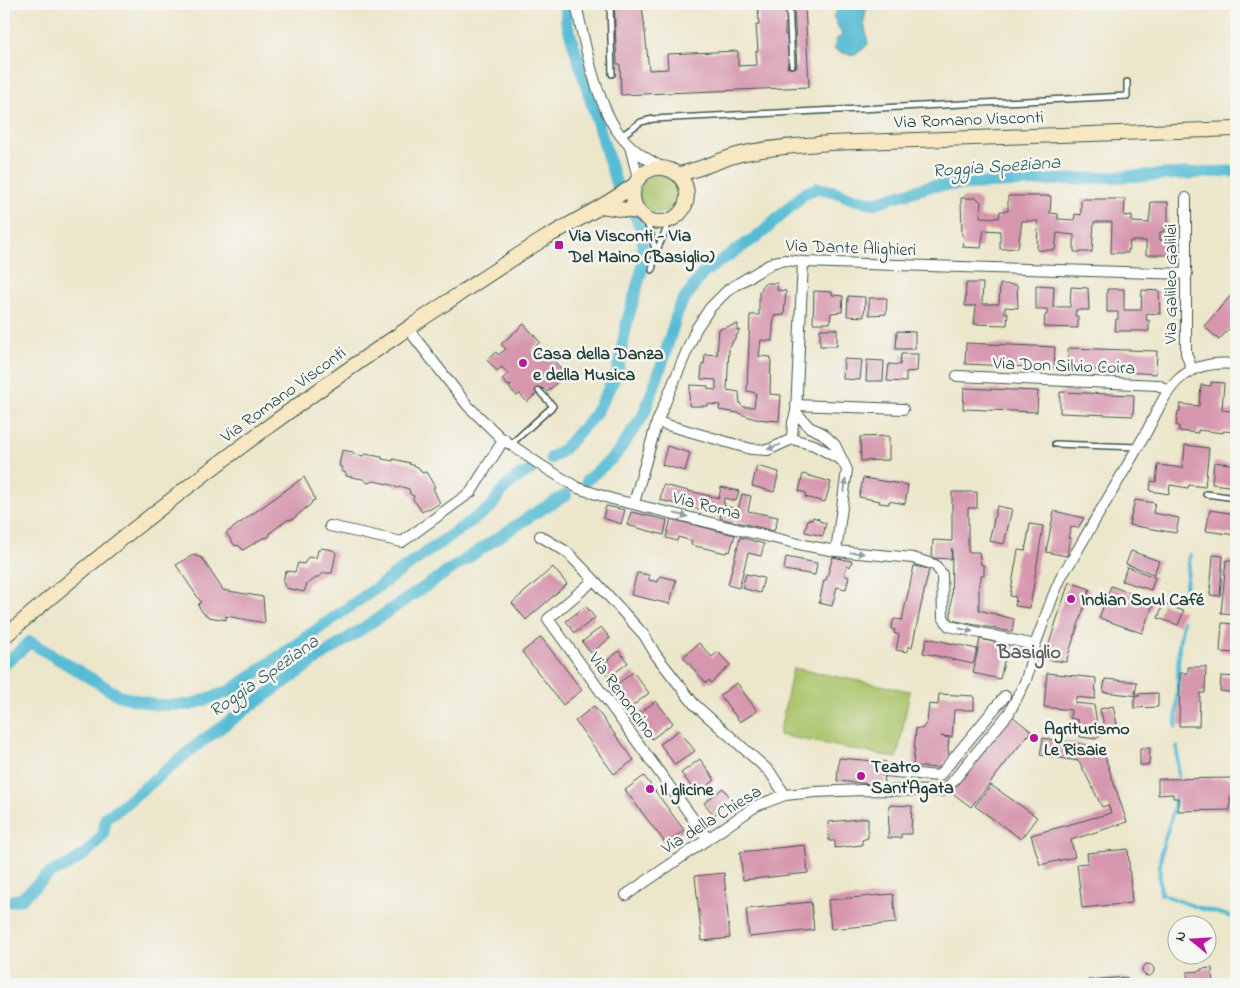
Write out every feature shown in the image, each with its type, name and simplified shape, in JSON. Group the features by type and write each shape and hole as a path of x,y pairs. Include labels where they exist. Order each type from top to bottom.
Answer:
{"street":[{"path":"576,4 584,44 606,114 630,146 648,160 679,174 688,193"},
{"name":"Via Romano Visconti","path":"679,174 738,155 793,146 829,143 1236,129"},
{"path":"630,146 636,181 632,194 634,204 642,215"},
{"path":"602,206 642,215 654,222 670,220 681,212 688,193 707,166"},
{"name":"Via Romano Visconti","path":"4,638 71,579 192,483 408,329 508,261 602,206 636,181 645,171 662,167"},
{"name":"Via Galileo Galilei","path":"1186,198 1186,353 1192,370"},
{"name":"Via Dante Alighieri","path":"634,503 657,422 696,329 710,308 729,290 774,262 786,260 1186,274"},
{"path":"792,440 796,408 803,262"},
{"name":"Via Roma","path":"408,329 468,406 507,442 578,488 612,499 803,545 836,551 913,558 935,565 942,574 943,617 949,626 1035,645"},
{"path":"930,776 942,792 1010,713 1024,684 1035,645 1062,575 1138,447 1168,391 1180,378 1192,370 1222,363 1236,364"},
{"name":"Via Don Silvio Coira","path":"957,376 1158,385 1168,391"},
{"path":"796,408 903,409"},
{"path":"796,408 809,427 822,433 835,445 847,470 836,551"},
{"path":"657,422 751,449 768,450 792,440 814,445 841,460"},
{"path":"330,526 402,542 471,492 507,442"},
{"path":"540,536 567,552 594,580 644,635 656,656 694,704 770,772 785,795"},
{"name":"Via Renoncino","path":"594,580 548,619 707,838"},
{"path":"885,771 939,776 1005,696"},
{"name":"Via della Chiesa","path":"626,895 756,806 785,795 863,790 942,792"}],"lane":[{"path":"610,4 612,74"},
{"path":"789,4 792,65"},
{"path":"621,136 642,122 653,118 1127,96 1127,82"},
{"path":"642,215 656,252"},
{"path":"652,270 656,252 670,220"},
{"path":"507,442 553,406 539,391"},
{"path":"1055,444 1138,447"},
{"path":"1206,494 1236,498"}],"green space":[{"path":"659,175 673,180 678,194 673,208 659,213 645,208 640,194 645,180"},
{"path":"793,668 910,691 897,758 779,735"}],"water":[{"path":"843,4 867,4 864,22 868,44 856,54 848,54 834,49 836,40 842,35 833,16"}],"building":[{"path":"614,4 642,4 649,70 668,69 667,54 738,51 738,66 757,65 756,25 759,25 758,4 786,4 787,23 785,23 785,35 787,35 789,58 787,68 797,67 794,4 805,4 809,87 621,95 620,64 617,64"},
{"path":"659,4 721,4 722,6 679,8 679,6 659,7"},
{"path":"1008,196 1051,196 1050,213 1058,214 1058,219 1074,220 1075,214 1081,215 1081,199 1125,199 1124,216 1132,215 1132,222 1149,223 1151,202 1168,202 1168,225 1164,226 1164,232 1160,232 1160,240 1169,240 1168,255 1146,255 1146,241 1130,241 1128,253 1111,253 1112,222 1094,222 1092,252 1074,252 1074,235 1057,233 1055,250 1037,250 1038,221 1022,221 1018,248 1000,249 1000,231 984,230 981,248 963,247 961,198 977,198 981,202 980,217 999,218 1000,211 1008,211"},
{"path":"767,283 777,283 777,290 786,291 784,315 774,316 772,341 761,340 759,356 771,357 770,394 781,395 779,421 755,419 738,413 719,410 720,405 689,406 690,385 708,386 708,389 716,390 716,380 701,379 705,354 717,355 719,329 738,324 737,331 740,330 729,348 727,390 739,392 740,404 744,407 754,407 756,393 747,391 750,315 759,315 759,291 762,291 762,286"},
{"path":"966,283 983,283 982,304 999,304 1000,284 1017,285 1018,308 1005,307 1005,313 1008,313 1007,325 974,324 976,306 965,306"},
{"path":"1036,285 1054,286 1053,307 1070,307 1071,287 1088,288 1089,310 1076,310 1075,316 1078,316 1078,328 1044,327 1047,309 1036,309"},
{"path":"1107,289 1124,289 1124,310 1141,310 1142,290 1159,291 1160,314 1147,313 1146,320 1149,320 1149,331 1115,331 1118,312 1107,312"},
{"path":"814,291 832,292 832,295 843,296 842,312 831,313 830,323 813,323"},
{"path":"1235,291 1236,321 1219,340 1204,326"},
{"path":"848,296 865,297 864,317 847,316"},
{"path":"869,298 887,298 886,314 869,315"},
{"name":"Casa della Danza e della Musica","path":"524,324 540,342 531,350 536,355 543,349 566,374 547,392 543,388 527,402 520,394 517,396 509,387 511,384 508,386 502,379 508,374 502,367 497,371 487,360 496,352 498,355 506,349 501,344"},
{"path":"820,329 837,329 837,346 820,346"},
{"path":"897,331 915,332 915,349 896,349"},
{"path":"966,343 1055,347 1054,368 965,364"},
{"path":"1068,348 1157,351 1156,374 1067,368"},
{"path":"901,354 918,354 917,371 906,372 906,382 887,381 889,364 900,365"},
{"path":"844,359 862,360 860,380 843,379"},
{"path":"867,360 884,361 883,381 866,381"},
{"path":"1211,382 1224,383 1222,410 1231,411 1236,409 1236,432 1223,431 1223,433 1198,430 1198,433 1179,431 1179,426 1176,425 1180,404 1199,406 1201,385 1211,386"},
{"path":"964,388 1038,391 1037,412 963,409"},
{"path":"1060,392 1134,395 1133,416 1060,413"},
{"path":"889,436 889,460 861,461 860,437"},
{"path":"1185,445 1209,448 1205,487 1189,485 1188,488 1170,485 1169,494 1150,491 1151,481 1156,482 1158,465 1183,468"},
{"path":"667,446 690,453 685,471 662,465"},
{"path":"342,450 364,456 365,454 393,461 393,459 418,467 422,473 426,472 435,487 433,488 440,503 422,512 413,499 414,496 410,494 409,489 397,488 374,481 368,483 363,479 346,476 346,473 341,471 342,467 339,466"},
{"path":"1214,462 1236,465 1236,487 1212,484"},
{"path":"757,466 779,472 774,492 752,486"},
{"path":"803,474 831,482 825,502 805,497 806,493 799,491"},
{"path":"304,477 315,500 311,504 293,519 287,520 271,532 269,537 263,538 243,550 238,545 235,546 226,533"},
{"path":"863,478 908,485 905,504 889,501 889,504 879,503 880,501 859,497"},
{"path":"663,485 719,498 721,487 739,491 736,501 724,498 724,506 738,509 742,494 751,496 748,511 778,517 774,531 720,518 721,515 660,500"},
{"path":"952,492 977,492 977,508 968,508 968,552 979,552 981,565 984,565 984,575 981,575 981,581 979,581 979,610 1014,619 1012,632 951,620 952,548 951,559 932,558 933,540 952,541"},
{"path":"1135,500 1155,503 1153,513 1179,518 1176,533 1129,525"},
{"path":"606,506 625,510 621,524 603,518"},
{"path":"997,506 1012,509 1004,544 989,541"},
{"path":"1210,510 1236,514 1236,535 1206,531"},
{"path":"1054,511 1084,518 1078,528 1071,527 1067,556 1046,552"},
{"path":"631,512 667,520 664,535 627,525"},
{"path":"813,517 826,523 823,536 805,532 808,519 812,520"},
{"path":"671,519 735,535 730,552 727,551 726,553 691,545 692,541 678,537 677,541 666,538"},
{"path":"1030,524 1043,526 1030,608 1015,606 1016,597 1010,596 1018,550 1025,551"},
{"path":"740,537 764,544 761,556 748,553 739,588 728,585"},
{"path":"321,548 333,550 336,553 332,573 324,573 307,584 304,592 286,588 283,583 285,572 295,572 298,563 304,564 308,557 316,558 318,550"},
{"path":"1131,551 1159,561 1154,574 1126,564"},
{"path":"193,555 202,558 223,590 263,597 265,623 226,616 226,620 209,617 203,613 198,605 201,602 176,565"},
{"path":"1213,555 1223,556 1220,596 1210,595"},
{"path":"786,557 817,563 815,575 784,570"},
{"path":"833,557 852,561 850,567 847,565 844,575 849,577 846,589 837,587 832,606 819,603 824,580 826,580"},
{"path":"1226,560 1236,561 1236,614 1221,613"},
{"path":"914,566 929,569 912,647 908,647 907,652 896,650 899,635 894,633 895,630 891,629 894,619 902,620"},
{"path":"553,567 567,584 526,620 512,603"},
{"path":"1127,567 1155,577 1151,590 1122,581"},
{"path":"637,573 649,575 649,580 658,582 660,576 676,580 670,604 631,595"},
{"path":"746,574 764,578 760,593 742,588"},
{"path":"1069,582 1090,589 1066,662 1044,659"},
{"path":"1111,586 1154,602 1142,633 1099,618"},
{"path":"1163,604 1184,611 1178,625 1158,618"},
{"path":"586,606 595,618 575,633 566,621"},
{"path":"1222,623 1236,624 1234,653 1220,652"},
{"path":"601,627 610,638 591,653 582,642"},
{"path":"541,637 582,690 563,705 522,652"},
{"path":"927,638 977,649 973,664 923,653"},
{"path":"980,639 1008,645 1000,679 973,673"},
{"path":"699,643 712,657 718,652 730,665 711,683 709,680 706,683 683,657"},
{"path":"619,651 628,663 609,677 600,666"},
{"path":"1188,667 1206,667 1205,693 1200,693 1199,726 1179,726 1180,673 1188,673"},
{"path":"633,672 649,693 630,708 615,686"},
{"path":"1047,673 1096,678 1095,699 1076,697 1075,703 1094,705 1099,735 1096,739 1080,737 1078,720 1070,718 1071,710 1044,707"},
{"path":"1221,676 1236,677 1236,693 1220,691"},
{"path":"1105,679 1137,682 1135,694 1158,693 1158,707 1134,708 1134,699 1136,696 1140,696 1103,692"},
{"path":"737,683 757,711 740,722 720,695"},
{"path":"939,694 974,696 974,710 954,710 952,737 941,736 949,738 949,755 942,767 913,766 916,728 922,729 927,722 929,704 938,705"},
{"path":"656,701 673,723 652,739 635,716"},
{"path":"594,706 634,760 614,774 575,721"},
{"path":"1113,706 1118,729 1106,732 1100,709"},
{"path":"1012,716 1031,731 971,807 951,792"},
{"path":"679,730 695,751 675,765 660,744"},
{"path":"1043,738 1102,748 1127,822 1071,840 1075,857 1040,865 1031,835 1111,813 1108,805 1102,807 1079,761 1040,755"},
{"path":"1140,748 1150,748 1149,765 1140,765"},
{"name":"Teatro Sant'Agata","path":"839,758 886,762 884,785 837,781"},
{"path":"700,759 715,780 697,794 681,773"},
{"path":"644,776 684,830 666,844 625,790"},
{"path":"1236,778 1236,797 1230,797 1230,810 1178,811 1178,798 1173,798 1173,794 1158,795 1158,779"},
{"path":"991,785 1037,817 1021,839 975,806"},
{"path":"723,788 732,800 714,815 704,803"},
{"path":"889,805 912,806 911,834 901,834 901,838 888,838"},
{"path":"868,818 868,838 862,840 862,845 835,848 835,841 829,841 828,822"},
{"path":"805,845 808,873 743,880 740,852"},
{"path":"1128,849 1132,903 1082,908 1077,864 1088,863 1087,853"},
{"path":"724,873 730,938 702,941 695,876"},
{"path":"893,894 896,923 831,929 828,900"},
{"path":"811,902 814,930 749,937 746,909"},
{"path":"1148,964 1154,970 1148,976 1142,970"},
{"path":"1212,968 1213,984 1188,984 1187,972"},
{"path":"1127,977 1127,984 1088,984 1088,980"}],"waterway":[{"path":"566,4 566,20 616,183"},
{"name":"Roggia Speziana","path":"587,480 615,456 643,416 662,364 679,307 703,273 762,233 805,193 817,188 874,203 931,186 1236,171"},
{"path":"551,458 564,449 595,414 617,374 627,322 642,269 643,232 630,206"},
{"path":"4,665 30,642 120,696 156,705 190,705 230,691 491,507 508,485 517,477 530,471"},
{"name":"Roggia Speziana","path":"4,902 21,899 50,873 68,865 85,854 103,835 106,817 116,811 202,741 314,661 532,515 566,495"},
{"path":"1185,594 1190,555"},
{"path":"1176,727 1179,646 1183,621"},
{"path":"1177,747 1178,776"},
{"path":"1175,799 1161,856 1161,894 1196,907 1236,918"}],"place":[{"name":"Via Visconti - Via Del Maino (Basiglio)","path":"559,245"},
{"name":"Casa della Danza e della Musica","path":"523,363"},
{"name":"Indian Soul Café","path":"1071,599"},
{"name":"Agriturismo Le Risaie","path":"1034,738"},
{"name":"Teatro Sant'Agata","path":"861,776"},
{"name":"Il glicine","path":"650,789"}],"district":[{"name":"Basiglio","path":"1029,651"}]}
